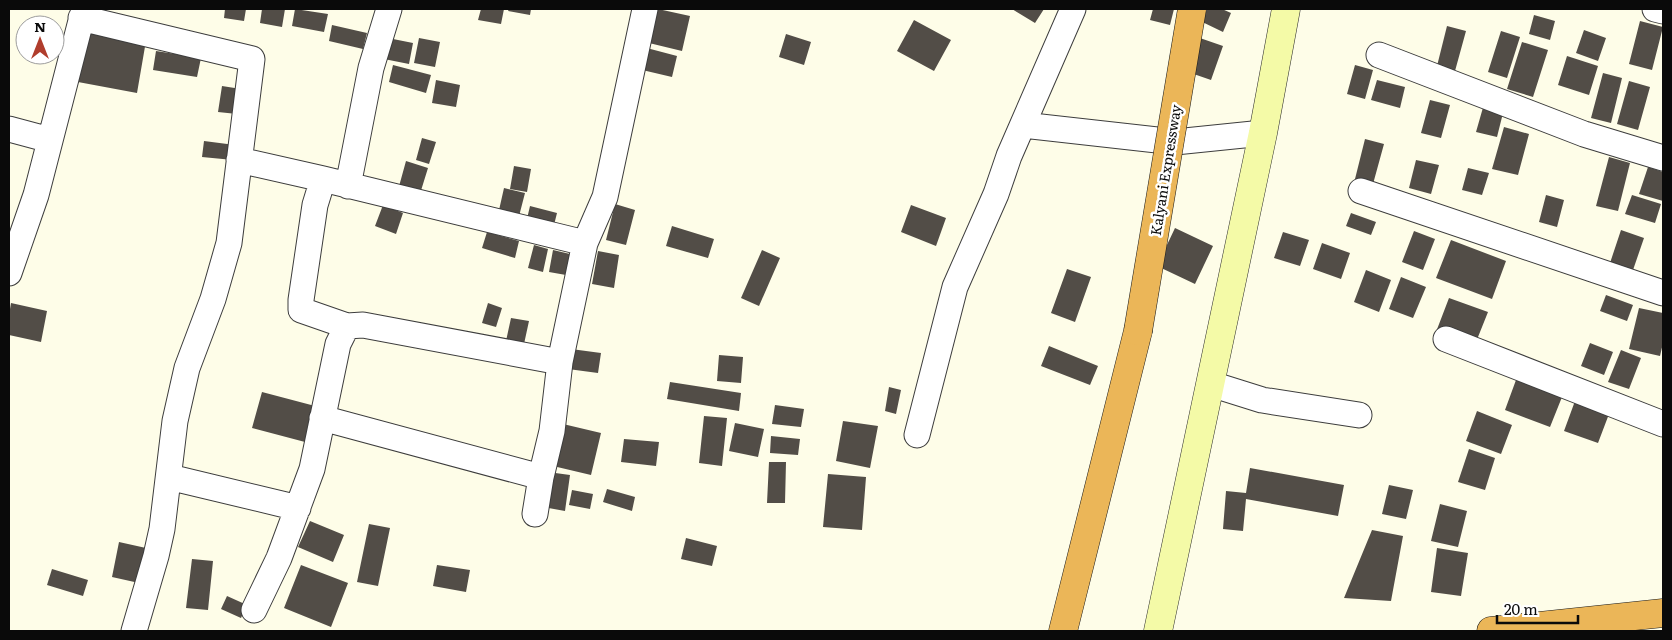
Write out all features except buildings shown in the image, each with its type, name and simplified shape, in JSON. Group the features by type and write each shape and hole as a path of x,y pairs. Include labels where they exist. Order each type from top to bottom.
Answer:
{"highway":[{"name":"Kalyani Expressway","path":"1063,631 1138,331 1192,9"},
{"path":"1491,631 1663,613"}],"street":[{"path":"348,186 372,68 389,9"},
{"path":"535,514 541,477 552,431 560,362 585,243 605,197 645,9"},
{"path":"917,435 955,287 996,194 1022,125 1073,9"},
{"path":"1158,631 1263,132 1286,9"},
{"path":"1656,9 1663,11"},
{"path":"9,273 36,196 83,14 252,59 229,243 214,299 186,368 175,422 162,529 134,631"},
{"path":"1379,55 1584,134 1663,158"},
{"path":"1022,125 1175,142 1263,132"},
{"path":"9,129 50,140"},
{"path":"239,160 585,243"},
{"path":"323,179 315,206 301,310 347,326 363,326 560,362"},
{"path":"1361,191 1663,294"},
{"path":"254,610 279,558 312,470 338,344 347,326"},
{"path":"1446,339 1663,424"},
{"path":"1211,384 1262,400 1359,415"},
{"path":"322,418 541,477"},
{"path":"169,477 298,508"}]}
